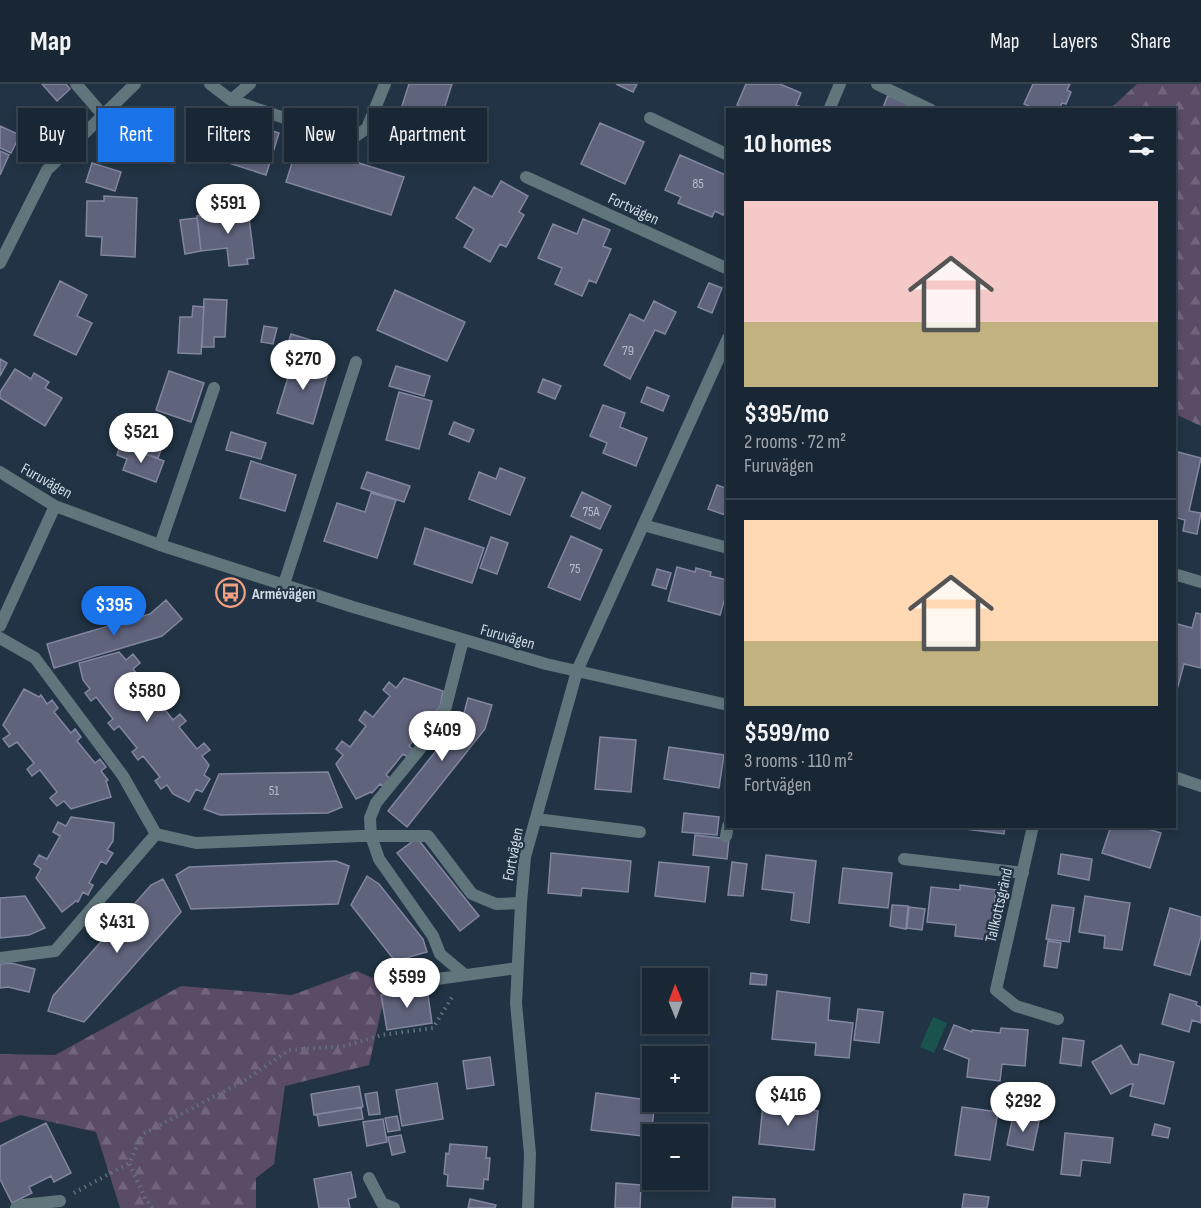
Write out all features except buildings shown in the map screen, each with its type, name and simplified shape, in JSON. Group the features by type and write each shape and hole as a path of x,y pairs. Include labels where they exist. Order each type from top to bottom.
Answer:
{"street":[{"path":"76,84 98,109"},
{"path":"109,108 135,84"},
{"path":"210,84 231,100 341,137 356,136 367,128 385,84"},
{"path":"231,100 250,84"},
{"path":"830,108 840,84"},
{"path":"877,84 927,108"},
{"path":"0,263 47,170 98,118"},
{"path":"650,118 726,154"},
{"name":"Fortvägen","path":"526,177 726,268"},
{"name":"Fortvägen","path":"528,1208 530,1154 516,1003 525,857 577,671 726,342"},
{"path":"284,584 356,362"},
{"path":"160,545 214,388"},
{"name":"Furuvägen","path":"0,472 55,506 160,545 353,607 546,664 726,705"},
{"path":"0,626 55,506"},
{"path":"643,525 726,547"},
{"path":"1176,575 1201,582"},
{"path":"0,638 35,658 123,776 156,834 195,843 428,836 472,894 496,904 521,903"},
{"path":"463,640 442,722 375,803 370,818 371,836 379,859 433,936 440,954 465,975"},
{"path":"1176,778 1201,786"},
{"path":"536,819 640,832"},
{"name":"Tallkottsgränd","path":"1033,828 996,990 1016,1006 1058,1019"},
{"path":"0,957 55,951 156,834"},
{"path":"904,859 1023,873"},
{"path":"408,983 517,968"},
{"path":"369,1178 382,1203 394,1208"},
{"path":"16,1208 22,1205 60,1201"}],"path":[{"path":"60,1201 129,1163 143,1134 244,1081 289,1050 345,1046 382,1035 433,1028 465,975"},
{"path":"129,1163 145,1198 153,1208"}],"green space":[{"path":"1137,84 1201,84 1201,426 1176,414 1176,108 1111,108"},
{"path":"357,971 387,985 369,1065 285,1086 274,1164 256,1178 256,1208 120,1208 96,1132 20,1115 0,1123 0,1054 55,1055 181,986 292,995"}],"shaded area":[{"path":"933,1017 947,1023 934,1053 920,1047"}],"place":[{"name":"Armévägen","path":"231,593"}]}
